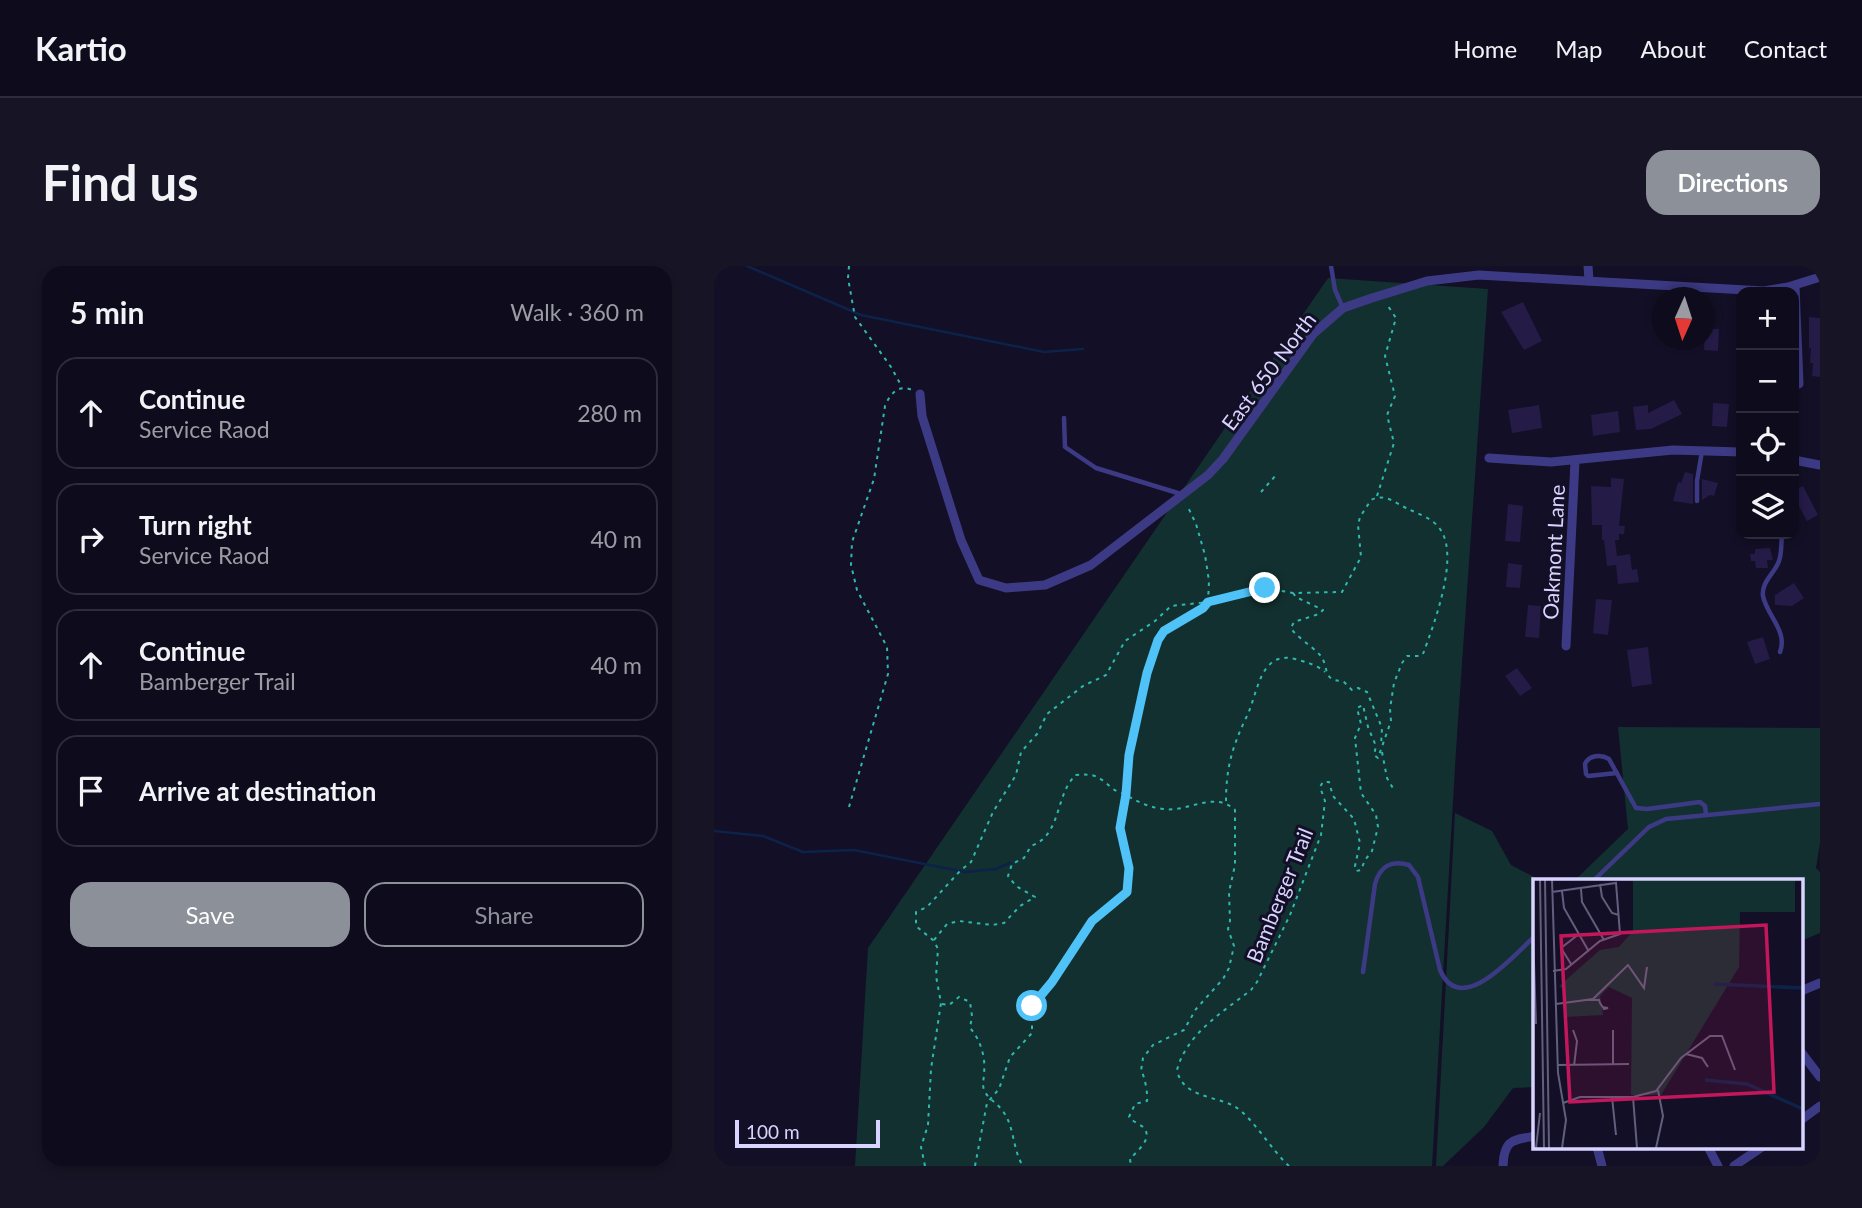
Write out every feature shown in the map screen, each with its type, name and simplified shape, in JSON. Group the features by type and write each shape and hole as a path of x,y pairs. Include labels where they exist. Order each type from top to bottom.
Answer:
{"street":[{"path":"1588,266 1588,281"},
{"name":"East 650 North","path":"920,394 922,416 961,540 979,580 1006,587 1045,585 1091,565 1219,464 1313,334 1343,309 1427,281 1479,270 1588,281 1752,291 1776,290 1820,277"},
{"path":"1795,286 1798,350"},
{"name":"Oakmont Lane","path":"1489,458 1575,461 1653,451 1736,452"},
{"name":"Oakmont Lane","path":"1566,646 1575,461"},
{"path":"1799,461 1820,465"},
{"path":"1802,991 1820,983"},
{"path":"1802,1053 1820,1077"},
{"path":"1802,1119 1820,1106"},
{"path":"1503,1166 1504,1149 1511,1142 1516,1138 1533,1136"},
{"path":"1598,1149 1602,1166"},
{"path":"1709,1149 1718,1166"},
{"path":"1734,1166 1759,1149"}],"lane":[{"path":"1331,266 1335,290 1343,309"},
{"path":"1064,418 1065,447 1096,468 1182,494"},
{"path":"1698,502 1697,481 1702,450"},
{"path":"1780,652 1783,645 1781,635 1763,594 1766,582 1779,564 1782,539"},
{"path":"1617,773 1588,776 1585,764 1592,757 1609,758 1636,808 1700,802 1705,806 1706,815"},
{"path":"1595,879 1649,827 1666,819 1820,804"},
{"path":"1363,972 1375,884 1378,874 1388,864 1395,862 1409,865 1418,877 1440,970 1444,979 1452,985 1468,988 1484,982 1533,938"}],"path":[{"path":"849,266 848,278 855,317 891,367 902,388 890,395 885,406 874,479 852,542 851,565 858,590 887,647 889,660 888,674 849,807"},
{"path":"925,1166 921,1147 928,1125 931,1069 941,1003 936,976 938,949 934,941 916,926 916,912 927,907 971,862 993,813 1016,775 1021,752 1037,734 1047,714 1083,686 1105,675 1125,641 1156,621 1171,606 1208,602 1265,588 1293,593 1338,593 1345,589 1361,557 1359,521 1367,505 1377,497 1395,439 1387,415 1395,396 1385,356 1396,318 1382,294"},
{"path":"1261,492 1276,474"},
{"path":"975,1166 987,1103 999,1090 1010,1057 1032,1033 1032,1006 1052,982 1092,921 1127,892 1129,868 1120,828 1129,755 1141,696 1158,640 1170,626 1203,608 1208,602 1209,581 1205,555 1196,524 1182,494"},
{"name":"Bamberger Trail","path":"1290,1166 1277,1156 1242,1112 1234,1106 1198,1094 1181,1080 1177,1070 1188,1046 1199,1031 1251,990 1257,982 1290,915 1321,835 1325,797 1320,787 1323,782 1329,782 1333,796 1354,819 1360,843 1356,871 1361,870 1372,851 1378,827 1376,815 1362,793 1355,738 1361,724 1358,706 1363,705 1365,708 1368,727 1376,746 1374,757 1379,757 1391,721 1393,687 1402,663 1408,656 1423,654 1447,572 1443,535 1439,528 1422,514 1388,498 1377,497"},
{"path":"1293,593 1323,608 1323,612 1319,614 1294,622 1291,628 1293,633 1310,644 1323,659 1326,673"},
{"name":"Bamberger Trail","path":"1226,803 1226,780 1231,750 1262,674 1271,662 1282,657 1314,665 1335,681 1343,681 1352,690 1358,688 1367,692 1382,728 1381,748 1387,778 1394,790"},
{"path":"934,941 947,924 959,920 992,925 1004,923 1020,906 1035,897 1016,886 1008,876 1012,864 1024,858 1031,846 1041,842 1055,823 1066,788 1075,775 1088,773 1105,780 1115,791 1126,794 1137,802 1167,810 1212,802 1226,803 1235,810 1235,865 1228,892 1228,929 1234,946 1232,959 1223,979 1196,1009 1184,1030 1170,1039 1157,1042 1143,1058 1142,1071 1145,1076 1147,1101 1135,1104 1129,1117 1144,1128 1147,1135 1146,1141 1130,1159 1131,1166"},
{"path":"941,1003 949,1005 959,997 970,1002 970,1028 979,1037 985,1069 983,1087 990,1100 1002,1110 1011,1127 1016,1156 1023,1166"}],"green space":[{"path":"1328,278 1488,289 1456,750 1432,1166 855,1166 868,948"},
{"path":"1618,727 1820,728 1820,843 1816,868 1820,872 1820,933 1802,941 1802,879 1576,879 1628,829"},
{"path":"1455,813 1492,831 1511,865 1538,879 1533,879 1533,1087 1513,1088 1484,1127 1443,1166 1436,1166"}],"building":[{"path":"1523,302 1542,341 1524,350 1501,312"},
{"path":"1809,317 1820,318 1820,377 1812,376"},
{"path":"1715,329 1719,329 1718,351 1704,350 1715,350"},
{"path":"1674,400 1682,414 1651,429 1636,430 1633,407 1648,405 1648,413"},
{"path":"1713,403 1729,404 1727,427 1712,426"},
{"path":"1539,405 1542,428 1512,433 1508,410"},
{"path":"1618,411 1620,432 1593,436 1591,415"},
{"path":"1685,472 1693,474 1693,504 1673,501 1678,482 1681,483"},
{"path":"1611,478 1624,479 1619,526 1625,526 1624,534 1619,534 1619,540 1615,540 1617,556 1630,554 1632,570 1637,569 1639,582 1618,584 1616,565 1607,566 1602,525 1592,525 1591,486 1611,487"},
{"path":"1702,479 1718,483 1714,496 1710,495 1702,500"},
{"path":"1803,486 1818,515 1807,521 1799,506 1799,488"},
{"path":"1508,504 1523,506 1520,542 1505,541"},
{"path":"1770,548 1773,560 1767,560 1768,568 1756,568 1750,554 1755,554 1755,549"},
{"path":"1508,563 1522,565 1520,588 1506,587"},
{"path":"1794,583 1804,598 1792,606 1775,605 1775,595"},
{"path":"1596,599 1612,600 1608,635 1593,633"},
{"path":"1528,605 1541,606 1539,638 1525,637"},
{"path":"1763,637 1770,659 1755,664 1747,642"},
{"path":"1648,647 1652,684 1632,687 1627,650"},
{"path":"1517,668 1532,688 1520,696 1505,676"}],"waterway":[{"path":"747,266 861,315 1044,352 1083,349"},
{"path":"714,831 763,836 803,852 854,850 965,872 996,869 1010,863"}],"route":[{"path":"1032,1006 1052,982 1092,921 1127,892 1129,868 1120,828 1129,755 1141,696 1158,640 1170,626 1203,608 1208,602 1265,588"}]}
